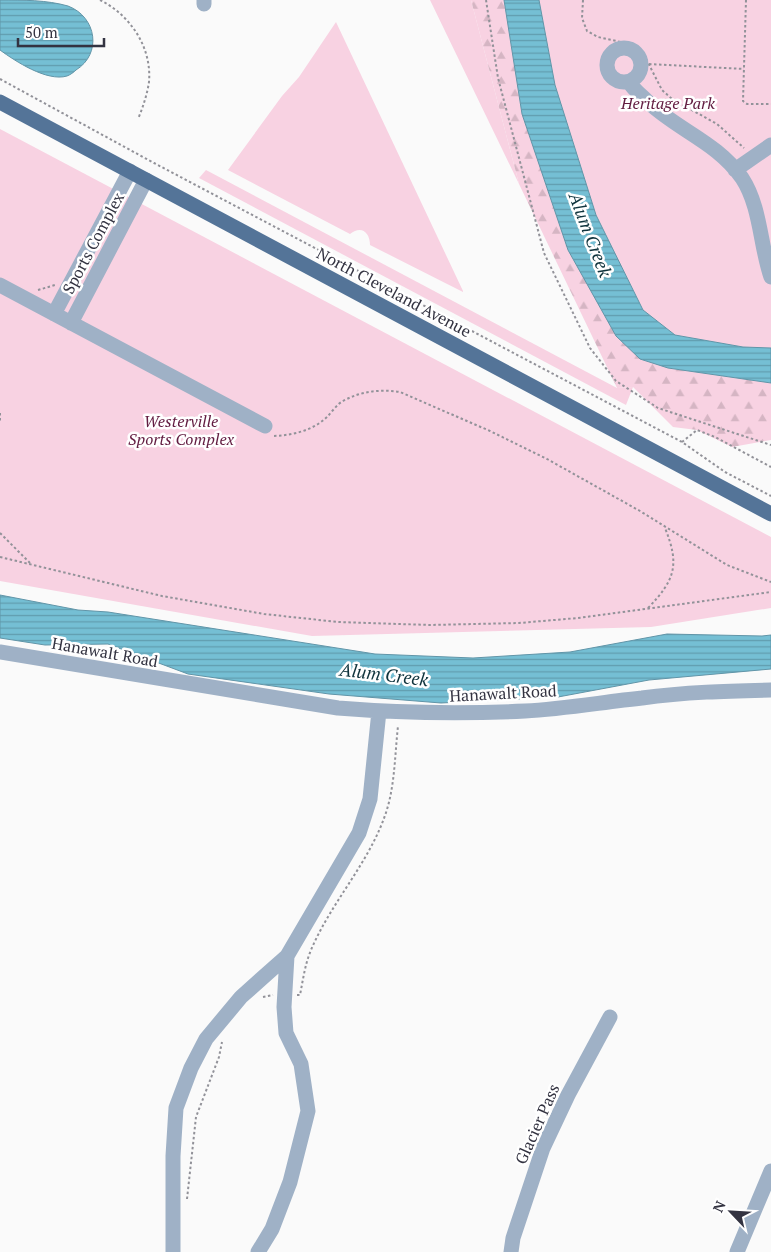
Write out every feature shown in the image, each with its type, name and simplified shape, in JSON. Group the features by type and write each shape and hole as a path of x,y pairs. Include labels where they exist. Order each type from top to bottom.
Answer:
{"main road":[{"name":"North Cleveland Avenue","path":"0,102 130,172 722,479 771,514"}],"street":[{"path":"628,82 657,111 709,144 742,178 750,193 771,278"},
{"path":"735,170 771,145"},
{"name":"Sports Complex","path":"54,314 130,172"},
{"name":"Sports Complex","path":"71,323 146,180"},
{"path":"0,285 269,431"},
{"name":"Hanawalt Road","path":"0,652 338,708 379,711 451,714 525,711 578,707 691,693 771,690"},
{"path":"173,1252 173,1156 176,1108 191,1068 206,1039 241,997 287,956 359,833 370,799 379,711"},
{"path":"258,1252 272,1229 290,1182 308,1111 301,1064 286,1033 284,1007 287,956"},
{"path":"265,975 275,978 285,986"},
{"name":"Glacier Pass","path":"511,1252 513,1238 543,1148 568,1094 610,1017"},
{"path":"737,1252 771,1171"}],"path":[{"path":"100,0 118,11 134,28 143,45 148,62 149,80 146,100 138,119"},
{"path":"486,0 498,78 544,253 590,348 616,381 658,408 771,445"},
{"path":"583,0 582,18 587,30 598,37 630,44 643,53 662,90 672,99 717,124 753,157"},
{"path":"746,0 743,101 747,104 771,104"},
{"path":"647,64 744,69"},
{"path":"0,79 154,163 682,442 722,479 771,496"},
{"path":"269,431 293,435 309,429 325,419 342,401 363,393 384,390 400,392 490,431 547,459 640,511 727,565 771,582"},
{"path":"0,413 0,421"},
{"path":"682,442 696,430 715,437 771,467"},
{"path":"648,608 666,588 674,562 672,547 664,527"},
{"path":"0,533 32,565"},
{"path":"0,557 162,596 264,614 338,622 430,625 519,623 578,618 771,592"},
{"path":"258,998 272,996"},
{"path":"186,1204 196,1117 219,1057 223,1038"}],"green space":[{"path":"430,0 471,0 519,184"},
{"path":"471,0 504,0 522,114 668,368 771,383 771,440 732,447 697,430 673,427 633,387 617,388 519,184"},
{"name":"Heritage Park","path":"539,0 771,0 771,348 743,347 675,335 643,310 596,215 555,85"},
{"path":"336,22 463,292 370,245 367,233 364,231 358,230 350,234 228,170 282,96 299,77"},
{"name":"Westerville Sports Complex","path":"0,129 771,537 771,608 651,627 312,636 0,581"},
{"path":"206,170 617,388 633,387 626,405 199,178"}],"water":[{"path":"0,0 52,3 68,6 78,11 85,18 93,36 93,46 90,55 73,73 59,77 41,73 14,60 0,50"},
{"name":"Alum Creek","path":"504,0 539,0 555,85 596,215 643,310 675,335 743,347 771,348 771,383 668,368 640,359 616,336 568,250 522,114"},
{"name":"Alum Creek","path":"0,595 78,610 108,612 375,654 473,658 570,652 667,634 771,635 771,669 649,680 558,697 441,703 329,694 188,674 108,644 45,645 0,638"}]}
